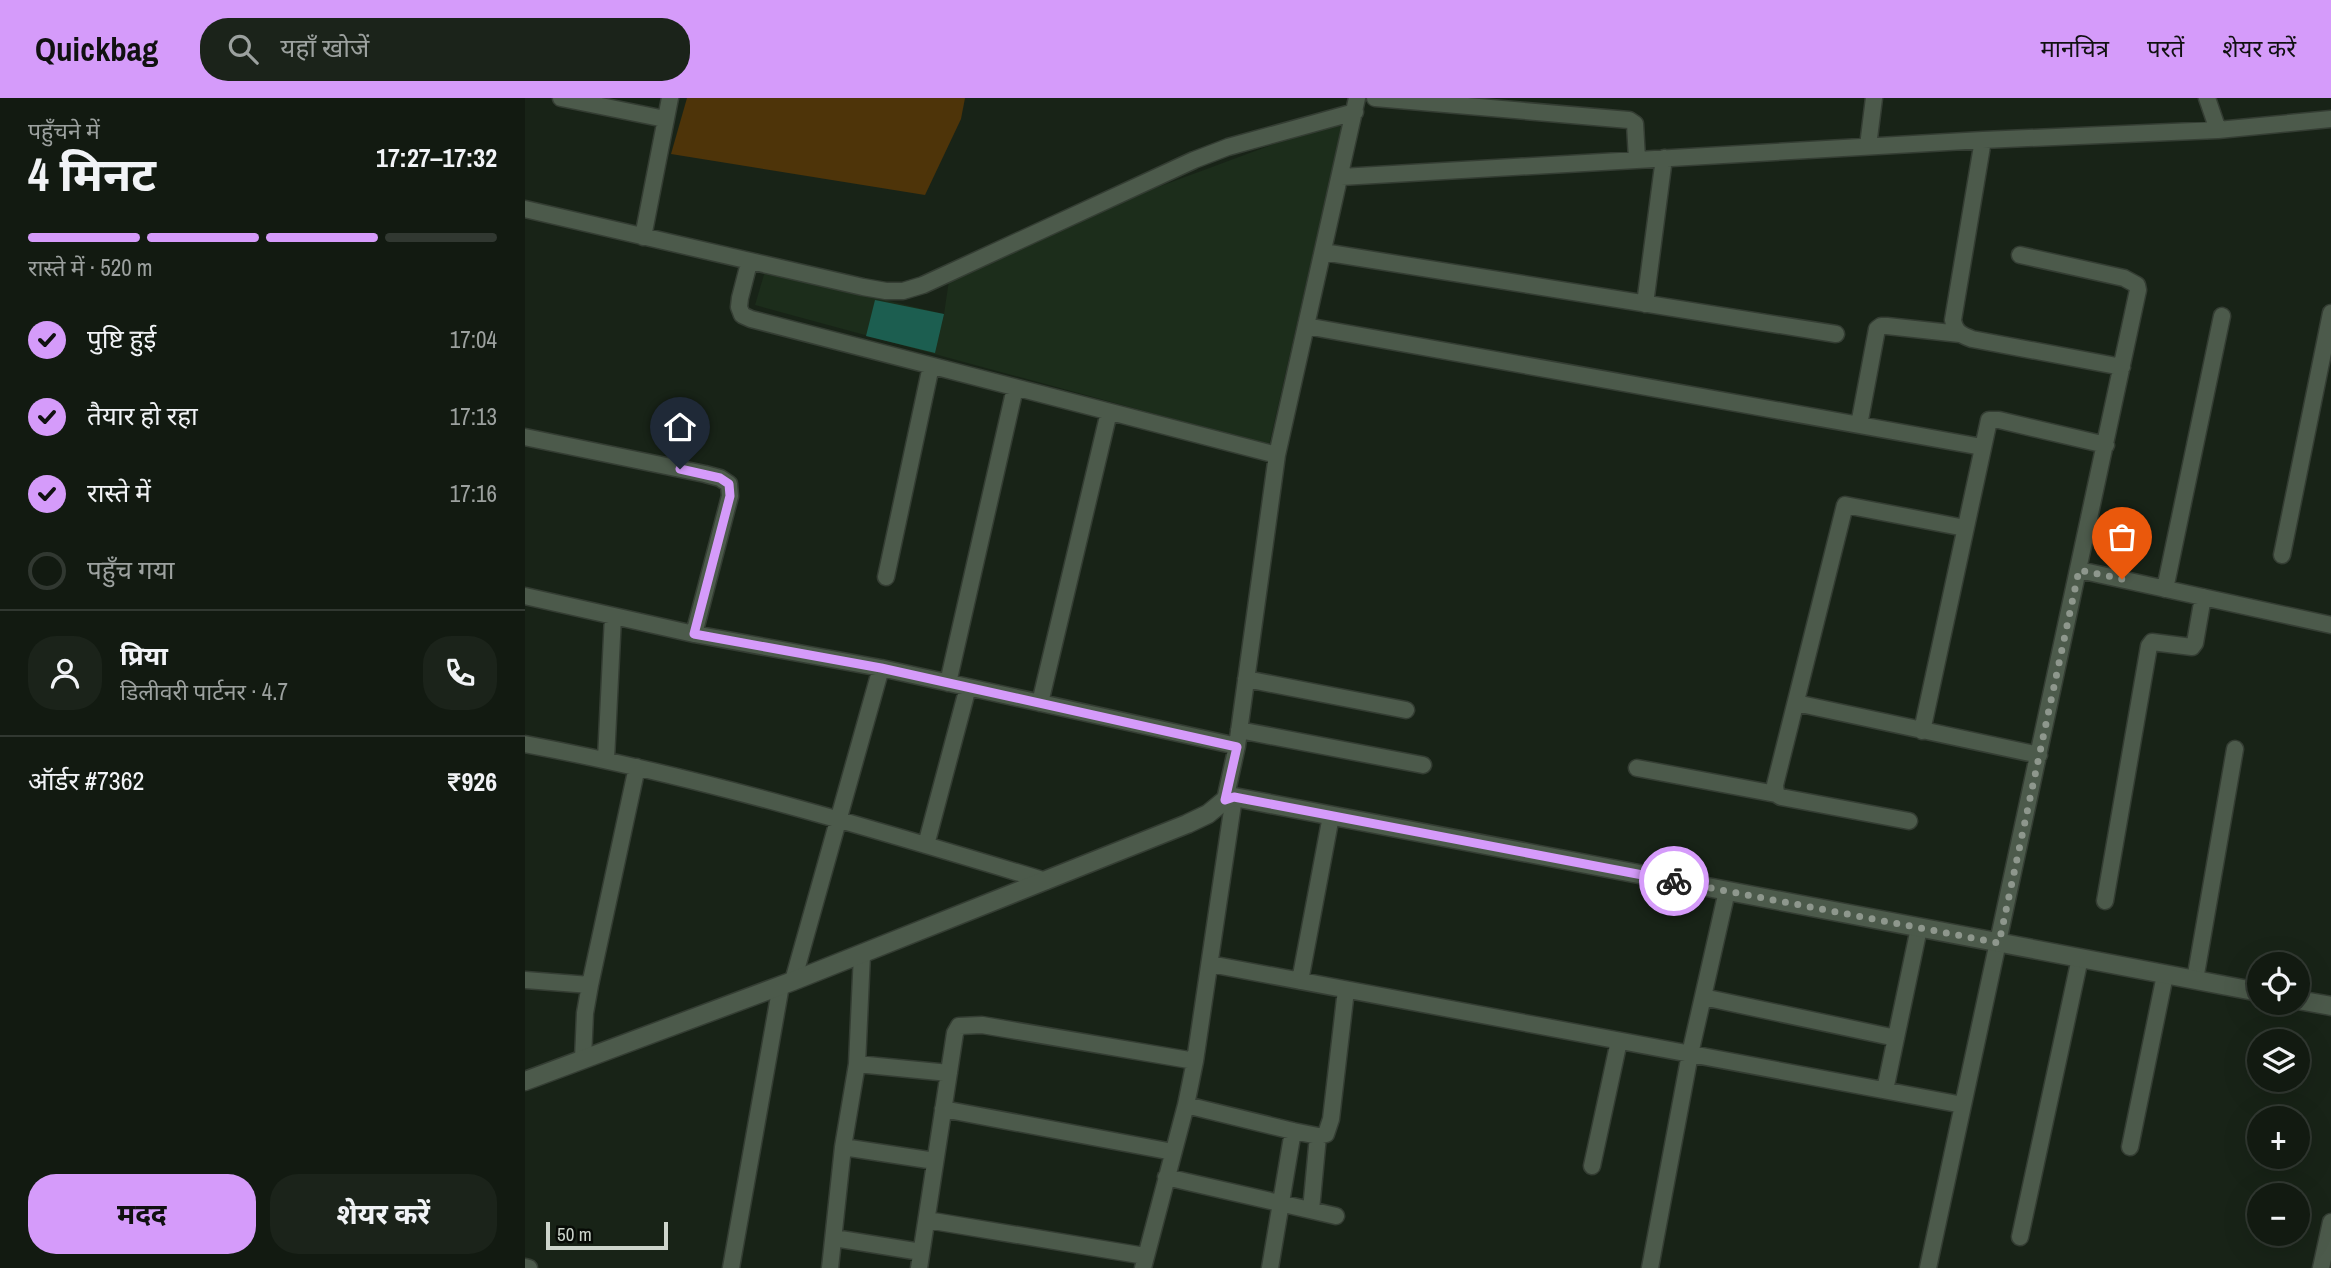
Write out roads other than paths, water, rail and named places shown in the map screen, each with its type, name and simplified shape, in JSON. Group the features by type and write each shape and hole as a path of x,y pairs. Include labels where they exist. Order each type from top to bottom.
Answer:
{"street":[{"path":"561,98 664,119"},
{"path":"643,237 670,98"},
{"path":"1375,98 1629,120 1635,124 1637,159"},
{"path":"1868,146 1874,98"},
{"path":"2207,98 2218,130"},
{"path":"926,1220 1144,1262 1186,1105 1195,1060 1277,456 1356,105"},
{"path":"525,209 863,287 886,291 903,290 923,285 974,263 1194,160 1356,105"},
{"path":"1341,177 1868,146 2218,130 2331,119"},
{"path":"1983,140 1953,320 1954,328 1972,339 2122,367"},
{"path":"1645,304 1664,158"},
{"path":"1323,252 1836,334"},
{"path":"1928,1268 2137,299 2137,285 2124,278 2020,255"},
{"path":"749,262 740,298 742,315 1277,456"},
{"path":"2282,555 2331,313"},
{"path":"2165,589 2222,316"},
{"path":"1306,326 1982,447"},
{"path":"1859,425 1877,329 1887,326 1961,334"},
{"path":"886,577 931,366"},
{"path":"948,683 1015,388"},
{"path":"1040,703 1109,412"},
{"path":"1922,731 1989,420 2106,445"},
{"path":"525,437 705,474 729,484 730,496 694,634"},
{"path":"1776,794 1775,785 1845,505 1965,527"},
{"path":"2079,570 2331,625"},
{"path":"525,596 694,634 881,668 1237,747"},
{"path":"2105,901 2149,646 2158,642 2192,647 2203,597"},
{"path":"606,759 613,615"},
{"path":"731,1268 787,983 839,818 881,668"},
{"path":"1246,678 1406,710"},
{"path":"926,845 968,687"},
{"path":"1796,703 2039,755"},
{"path":"1239,730 1423,765"},
{"path":"525,744 606,759 839,818 1046,881"},
{"path":"2195,980 2235,748"},
{"path":"583,1059 585,1013 590,985 637,767"},
{"path":"1637,768 1909,821"},
{"path":"525,1081 787,983 1046,881 1187,824 1230,799 2247,990"},
{"path":"1300,981 1331,816"},
{"path":"1650,1268 1690,1054 1727,891"},
{"path":"1885,1090 1919,928"},
{"path":"830,1268 843,1147 857,1064 862,954"},
{"path":"2020,1237 2080,958"},
{"path":"1210,964 1963,1105"},
{"path":"2130,1147 2165,975"},
{"path":"525,980 590,985"},
{"path":"1186,1105 1293,1131 1318,1136 1326,1134 1331,1119 1346,990"},
{"path":"1703,997 1896,1038"},
{"path":"2310,1002 2331,1006"},
{"path":"834,1238 920,1260 955,1033 959,1026 969,1024 1195,1060"},
{"path":"1593,1166 1619,1041"},
{"path":"857,1064 949,1073"},
{"path":"943,1109 1173,1152"},
{"path":"1270,1268 1293,1131"},
{"path":"1311,1210 1318,1136"},
{"path":"843,1147 935,1161"},
{"path":"1166,1177 1336,1216"},
{"path":"2321,1268 2331,1222"}]}
